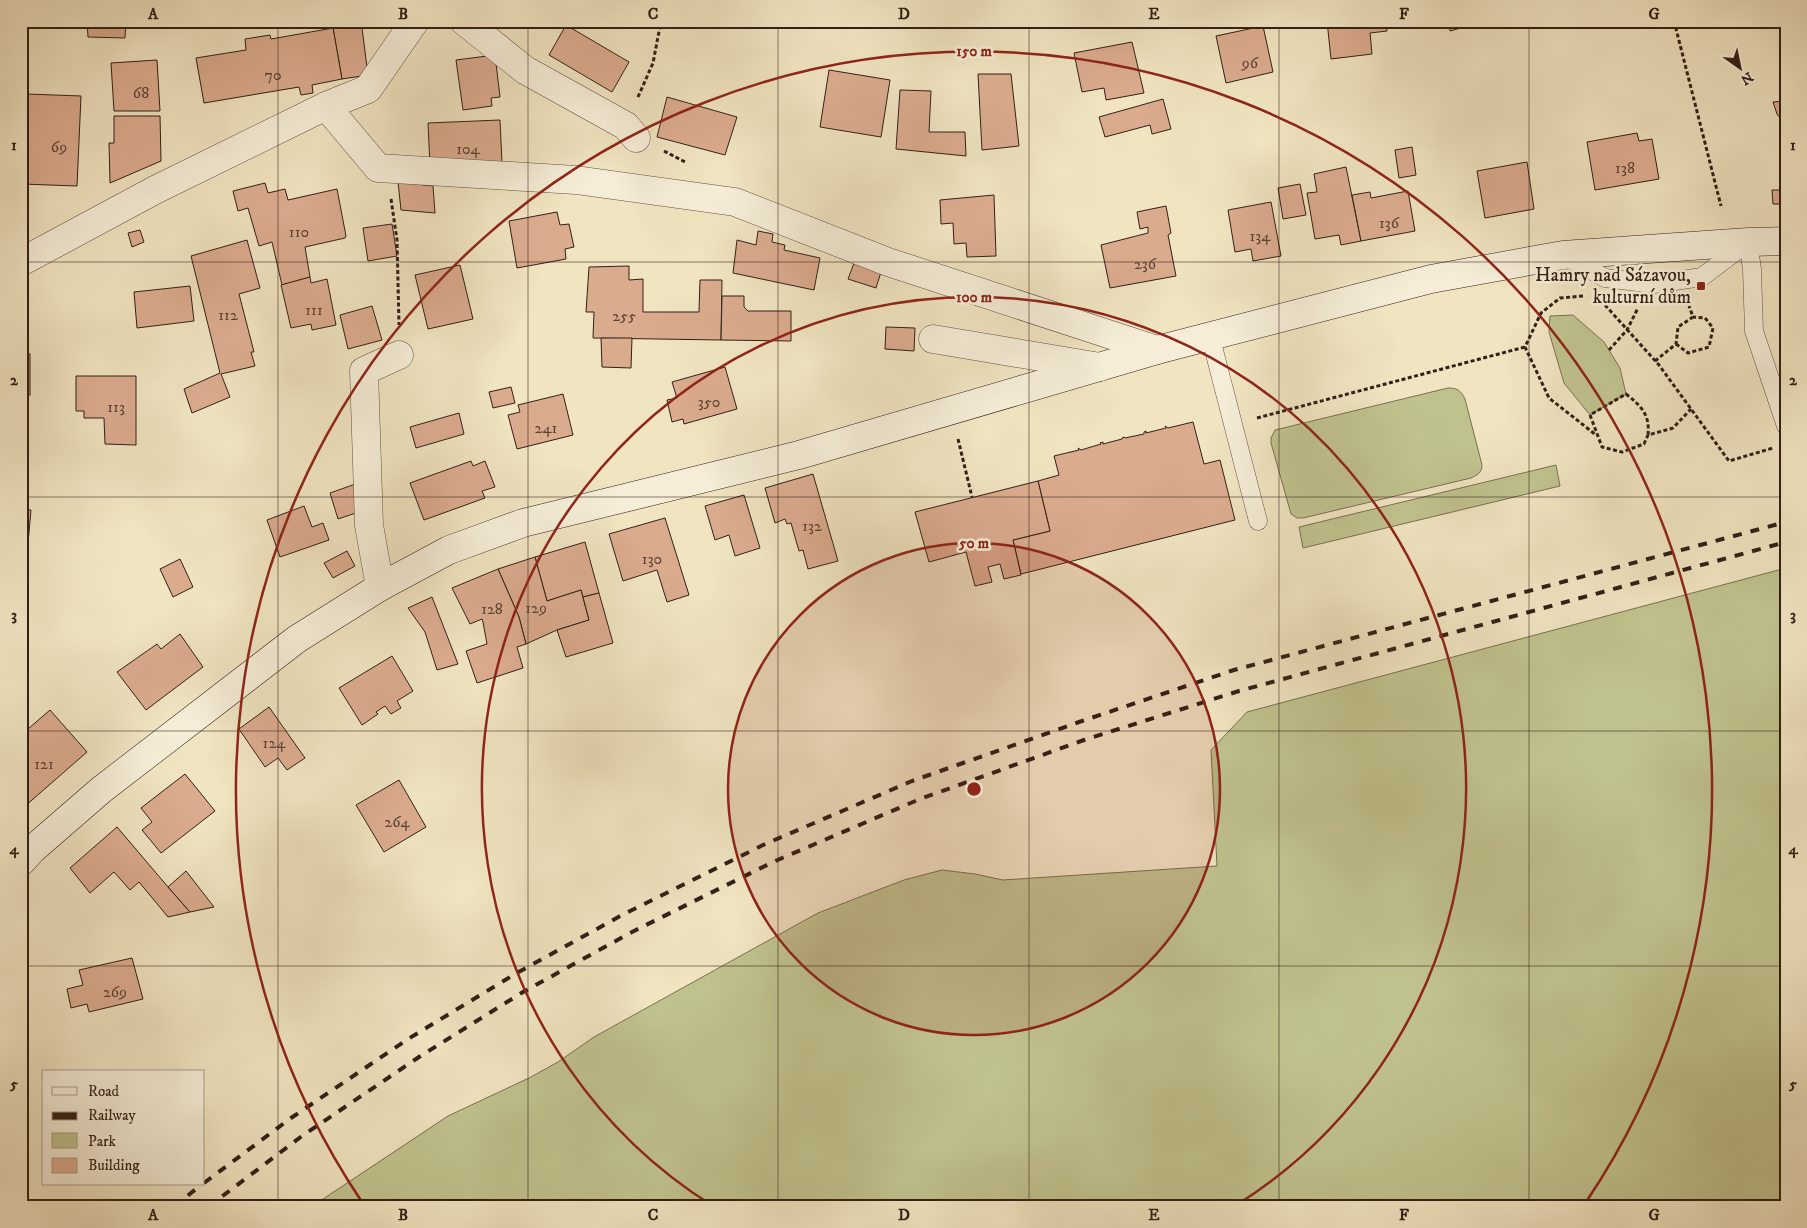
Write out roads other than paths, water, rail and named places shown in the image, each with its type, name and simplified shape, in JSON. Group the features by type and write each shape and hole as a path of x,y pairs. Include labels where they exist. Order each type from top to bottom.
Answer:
{"street":[{"path":"21,262 154,190 326,106 368,89 415,21"},
{"path":"464,21 525,70 631,132"},
{"path":"326,106 378,168 576,180 735,202 888,262 1157,350"},
{"path":"21,862 101,790 297,639 380,587 450,550 523,522 799,455 1210,335 1431,279 1563,255 1786,241"},
{"path":"933,339 1100,367"},
{"path":"380,587 369,525 364,371 400,355"}],"lane":[{"path":"1563,255 1606,278 1654,284 1702,278 1748,242 1752,269 1754,331 1786,426"},
{"path":"1210,335 1258,521"}],"railway":[{"path":"205,1182 291,1118 408,1039 515,974 624,914 763,845 912,781 1234,670 1786,522"},
{"path":"208,1207 302,1136 419,1057 523,992 632,932 773,862 920,799 1084,740 1239,691 1786,542"},
{"path":"174,1207 200,1186"}],"place":[{"name":"Hamry nad Sázavou, kulturní dům","path":"1701,286"}]}
